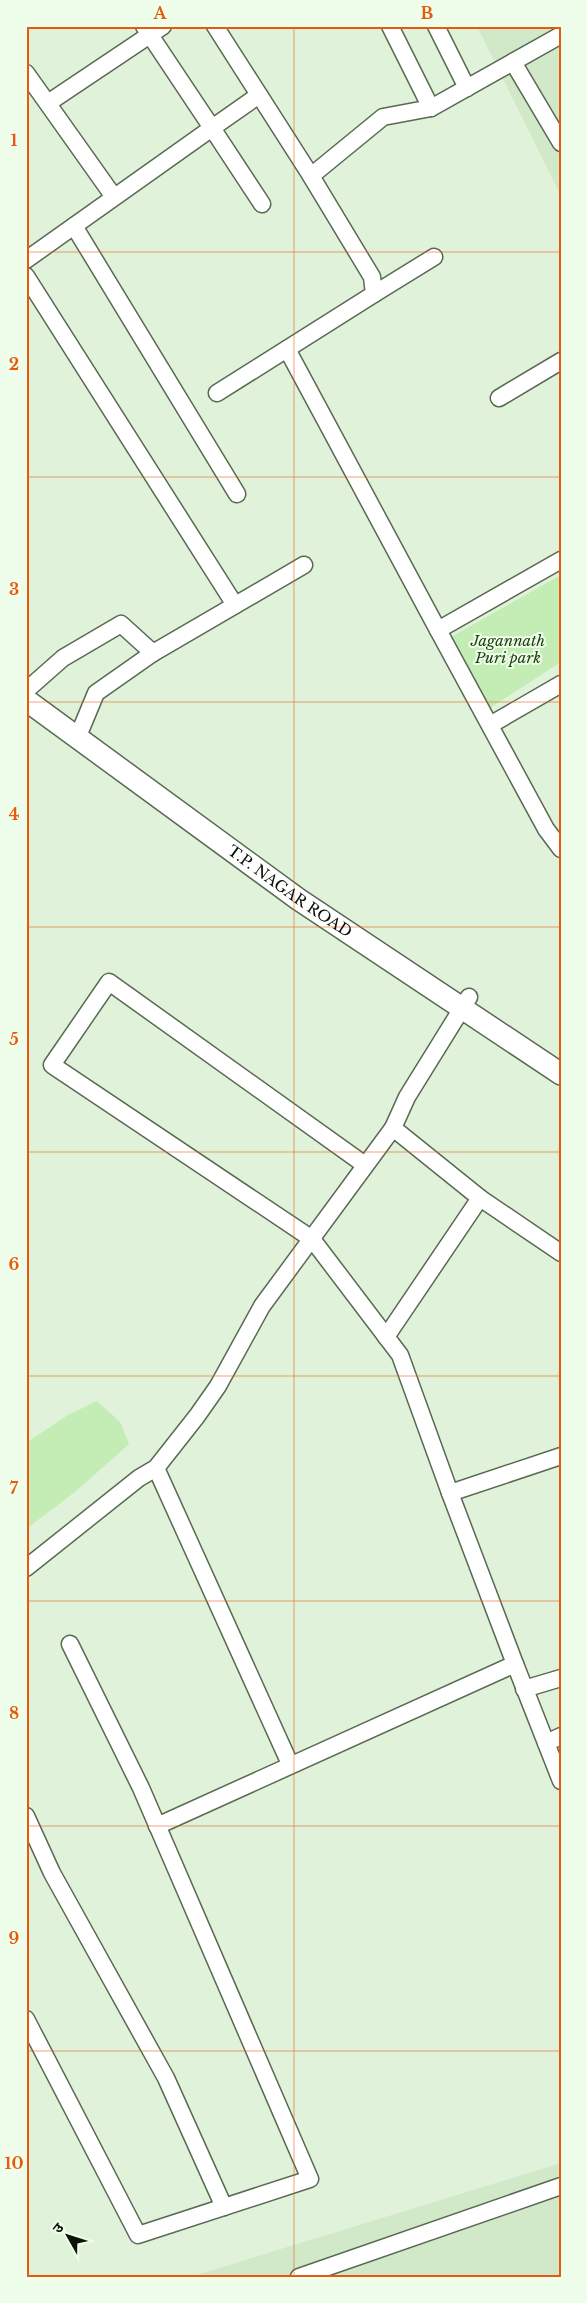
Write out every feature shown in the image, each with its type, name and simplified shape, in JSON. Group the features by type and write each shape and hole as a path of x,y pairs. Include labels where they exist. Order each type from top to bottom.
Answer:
{"main road":[{"path":"27,691 81,728 278,872 465,1002"},
{"name":"T.P. NAGAR ROAD","path":"27,691 298,899 465,1002 558,1065"}],"street":[{"path":"215,26 311,176 372,277 374,294"},
{"path":"390,26 431,108"},
{"path":"436,26 467,88"},
{"path":"48,104 152,29 212,128 262,204"},
{"path":"311,176 382,117 431,108 561,35"},
{"path":"513,62 561,143"},
{"path":"26,73 114,197"},
{"path":"26,260 259,95"},
{"path":"74,226 237,494"},
{"path":"217,393 434,257"},
{"path":"26,276 235,605"},
{"path":"287,349 546,829 560,846"},
{"path":"499,398 561,362"},
{"path":"438,630 561,560"},
{"path":"81,728 96,693 153,653 304,564"},
{"path":"27,691 63,658 122,624 153,653"},
{"path":"490,725 561,684"},
{"path":"364,1165 109,982 52,1065 312,1239 400,1355 524,1689 561,1780"},
{"path":"26,1568 139,1478 156,1468 174,1446 218,1386 262,1306 393,1128 407,1096 449,1031 465,1002"},
{"path":"393,1128 480,1198 561,1253"},
{"path":"386,1337 480,1198"},
{"path":"450,1493 561,1456"},
{"path":"156,1468 290,1764"},
{"path":"26,2019 138,2235 310,2179 141,1788 70,1644"},
{"path":"157,1826 290,1764 515,1664"},
{"path":"524,1689 561,1678"},
{"path":"546,1743 561,1736"},
{"path":"26,1816 52,1873 166,2078 224,2207"},
{"path":"298,2277 561,2186"}],"shaded area":[{"path":"477,26 561,26 561,196"},
{"path":"561,2163 561,2277 190,2277"}],"green space":[{"name":"Jagannath Puri park","path":"561,575 561,662 490,708 451,637"},
{"path":"97,1401 120,1422 129,1444 75,1492 26,1529 26,1443 68,1415"}]}
